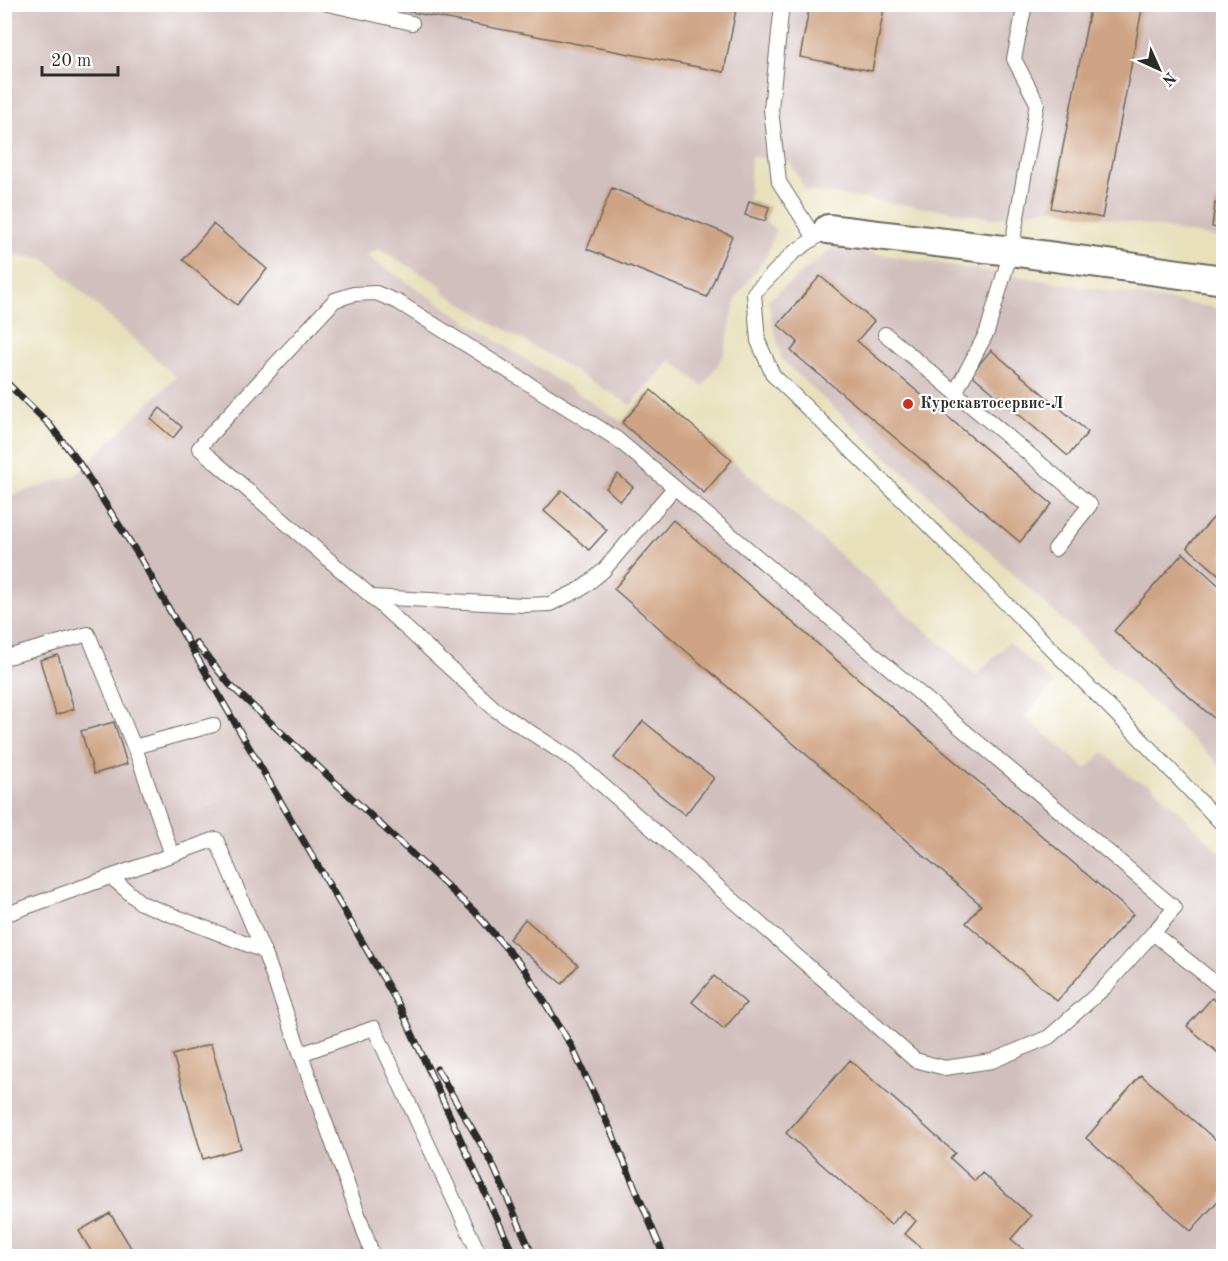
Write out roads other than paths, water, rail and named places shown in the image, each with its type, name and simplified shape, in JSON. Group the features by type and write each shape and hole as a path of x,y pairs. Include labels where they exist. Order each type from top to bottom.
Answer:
{"street":[{"path":"822,233 1011,251 1224,280"}],"lane":[{"path":"328,4 412,23"},
{"path":"782,4 771,109 779,182 822,233 793,253 754,293 758,341 773,375 917,514 1224,826"},
{"path":"955,393 987,332 1011,251 1037,103 1014,59 1025,4"},
{"path":"376,293 398,302 616,439 674,488 1175,908 1105,987 1049,1037 992,1061 945,1068 915,1060 574,761 496,710 372,597 200,448 335,300 354,294 376,293"},
{"path":"885,334 1090,505 1055,549"},
{"path":"372,597 524,605 550,604 581,589 603,571 674,488"},
{"path":"4,658 88,634 134,747 172,855"},
{"path":"134,747 213,725"},
{"path":"4,915 216,839 264,953 373,1257"},
{"path":"111,877 141,903 264,951 264,953"},
{"path":"1153,933 1224,990"},
{"path":"301,1054 374,1028 480,1257"}],"railway":[{"path":"4,380 49,424 77,460 141,559 400,1007 514,1256"},
{"path":"196,643 230,685 475,912 525,970 572,1047 611,1131 664,1256"},
{"path":"437,1069 492,1163 533,1256"}],"place":[{"name":"Курскавтосервис-Л","path":"908,404"}]}
